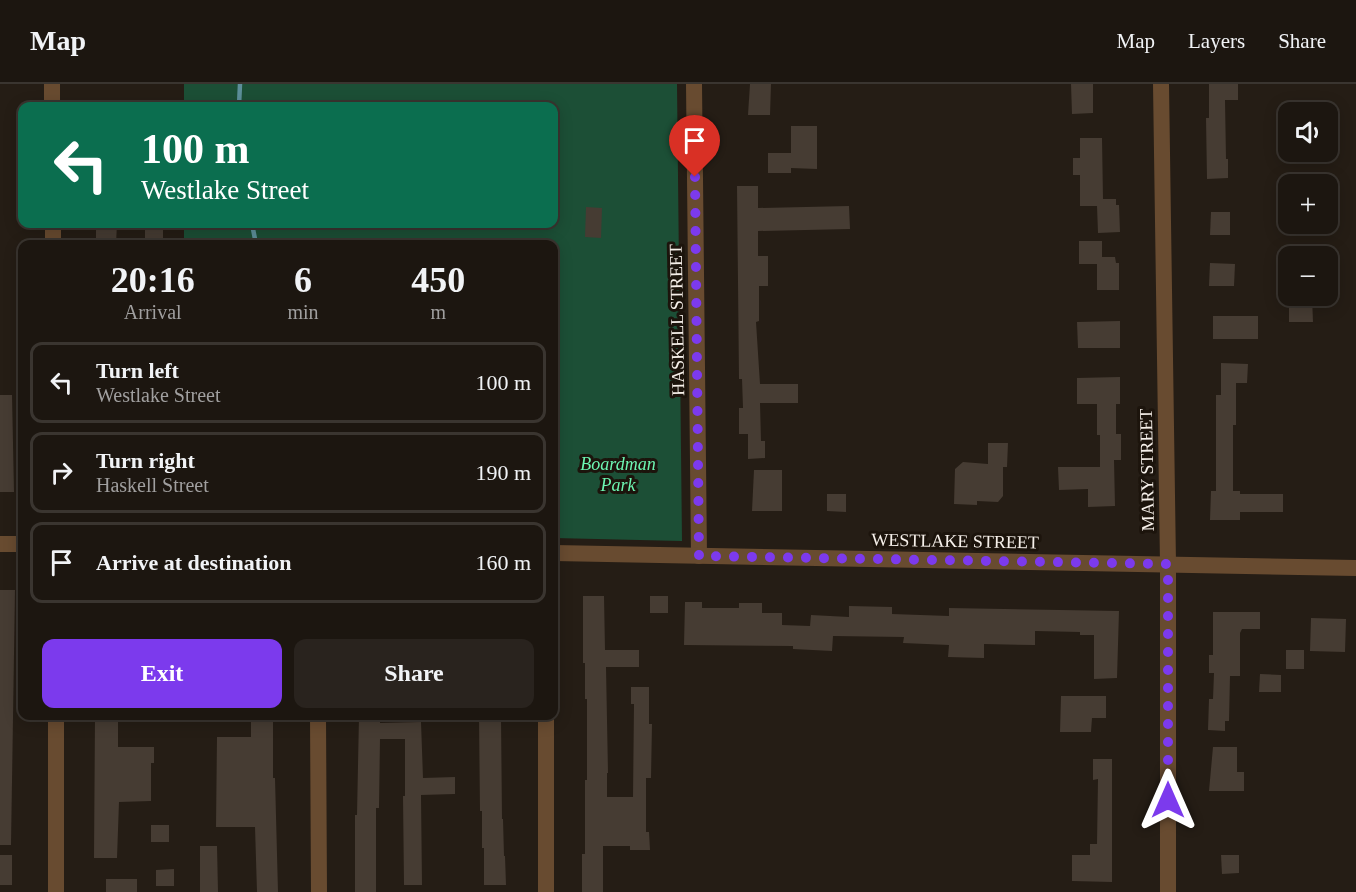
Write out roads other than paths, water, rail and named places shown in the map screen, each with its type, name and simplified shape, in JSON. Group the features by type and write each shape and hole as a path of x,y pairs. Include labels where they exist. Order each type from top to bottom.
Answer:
{"street":[{"path":"52,84 52,102"},
{"name":"HASKELL STREET","path":"694,84 699,556"},
{"name":"MARY STREET","path":"1161,84 1168,564 1168,892"},
{"path":"0,544 18,544"},
{"name":"WESTLAKE STREET","path":"558,553 1356,568"},
{"path":"56,720 56,892"},
{"path":"318,720 318,892"},
{"path":"546,720 546,892"}],"waterway":[{"path":"239,102 240,84"},
{"path":"253,228 255,240"}],"park label":[{"name":"Boardman Park","path":"618,474"}]}
